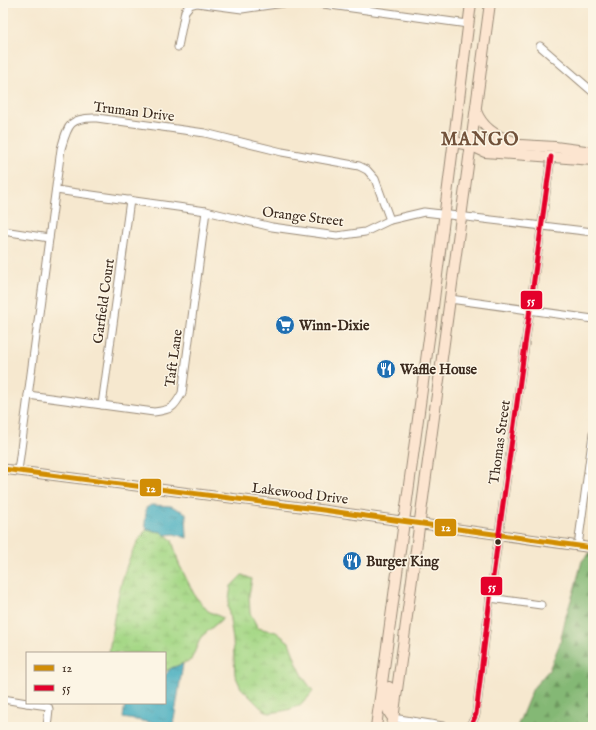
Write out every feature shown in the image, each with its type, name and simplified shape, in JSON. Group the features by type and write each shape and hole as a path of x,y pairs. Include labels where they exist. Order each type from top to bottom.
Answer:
{"main road":[{"path":"378,725 430,331 471,3"},
{"path":"483,3 487,23"},
{"path":"393,723 490,3"},
{"path":"476,111 478,118 488,129 500,138 525,145"},
{"path":"453,142 470,145 485,152 593,160"},
{"path":"470,145 485,143 525,145 593,152"},
{"path":"389,639 392,664 386,705 393,723"}],"street":[{"path":"178,47 185,11 190,5 197,3 242,10 284,3"},
{"path":"316,3 468,24"},
{"path":"540,46 593,92"},
{"name":"Truman Drive","path":"18,471 61,149 67,129 74,121 85,118 97,118 205,133 282,152 359,166 368,170 375,179 390,220"},
{"name":"Thomas Street","path":"468,727 476,714 490,598 551,157"},
{"name":"Orange Street","path":"56,190 206,212 272,227 337,236 365,232 390,220 424,212 593,232"},
{"name":"Garfield Court","path":"102,405 130,200"},
{"name":"Taft Lane","path":"28,395 154,412 165,411 175,406 182,394 206,212"},
{"path":"3,231 49,238"},
{"path":"450,299 593,319"},
{"path":"578,546 593,434"},
{"name":"Lakewood Drive","path":"3,469 404,521 593,548"},
{"path":"490,598 541,605"},
{"path":"3,699 26,703"},
{"path":"34,704 48,706 47,727"},
{"path":"393,723 449,727"}],"green space":[{"path":"146,530 162,532 172,540 179,564 195,596 208,611 223,618 201,637 191,660 166,671 166,652 109,652 113,622 120,588 130,556 137,542"},
{"path":"589,553 593,553 593,727 517,727 533,688 549,670 560,643 566,616 582,561"},
{"path":"242,575 252,579 249,595 250,613 258,628 276,632 289,642 297,664 305,680 313,691 304,702 294,708 269,713 260,707 241,688 235,675 233,640 228,606 231,586"}],"water":[{"path":"151,505 171,506 186,513 187,538 174,534 165,535 162,532 147,530 145,524 146,508"},
{"path":"183,664 173,726 123,718 125,704 166,704 166,674 171,668"}],"transit line":[{"name":"55","path":"468,727 476,714 490,598 551,157"},
{"name":"12","path":"3,469 316,509 593,548"}],"place":[{"name":"Winn-Dixie","path":"285,325"},
{"name":"Waffle House","path":"386,369"},
{"name":"Burger King","path":"352,561"}],"district":[{"name":"MANGO","path":"480,139"}]}
